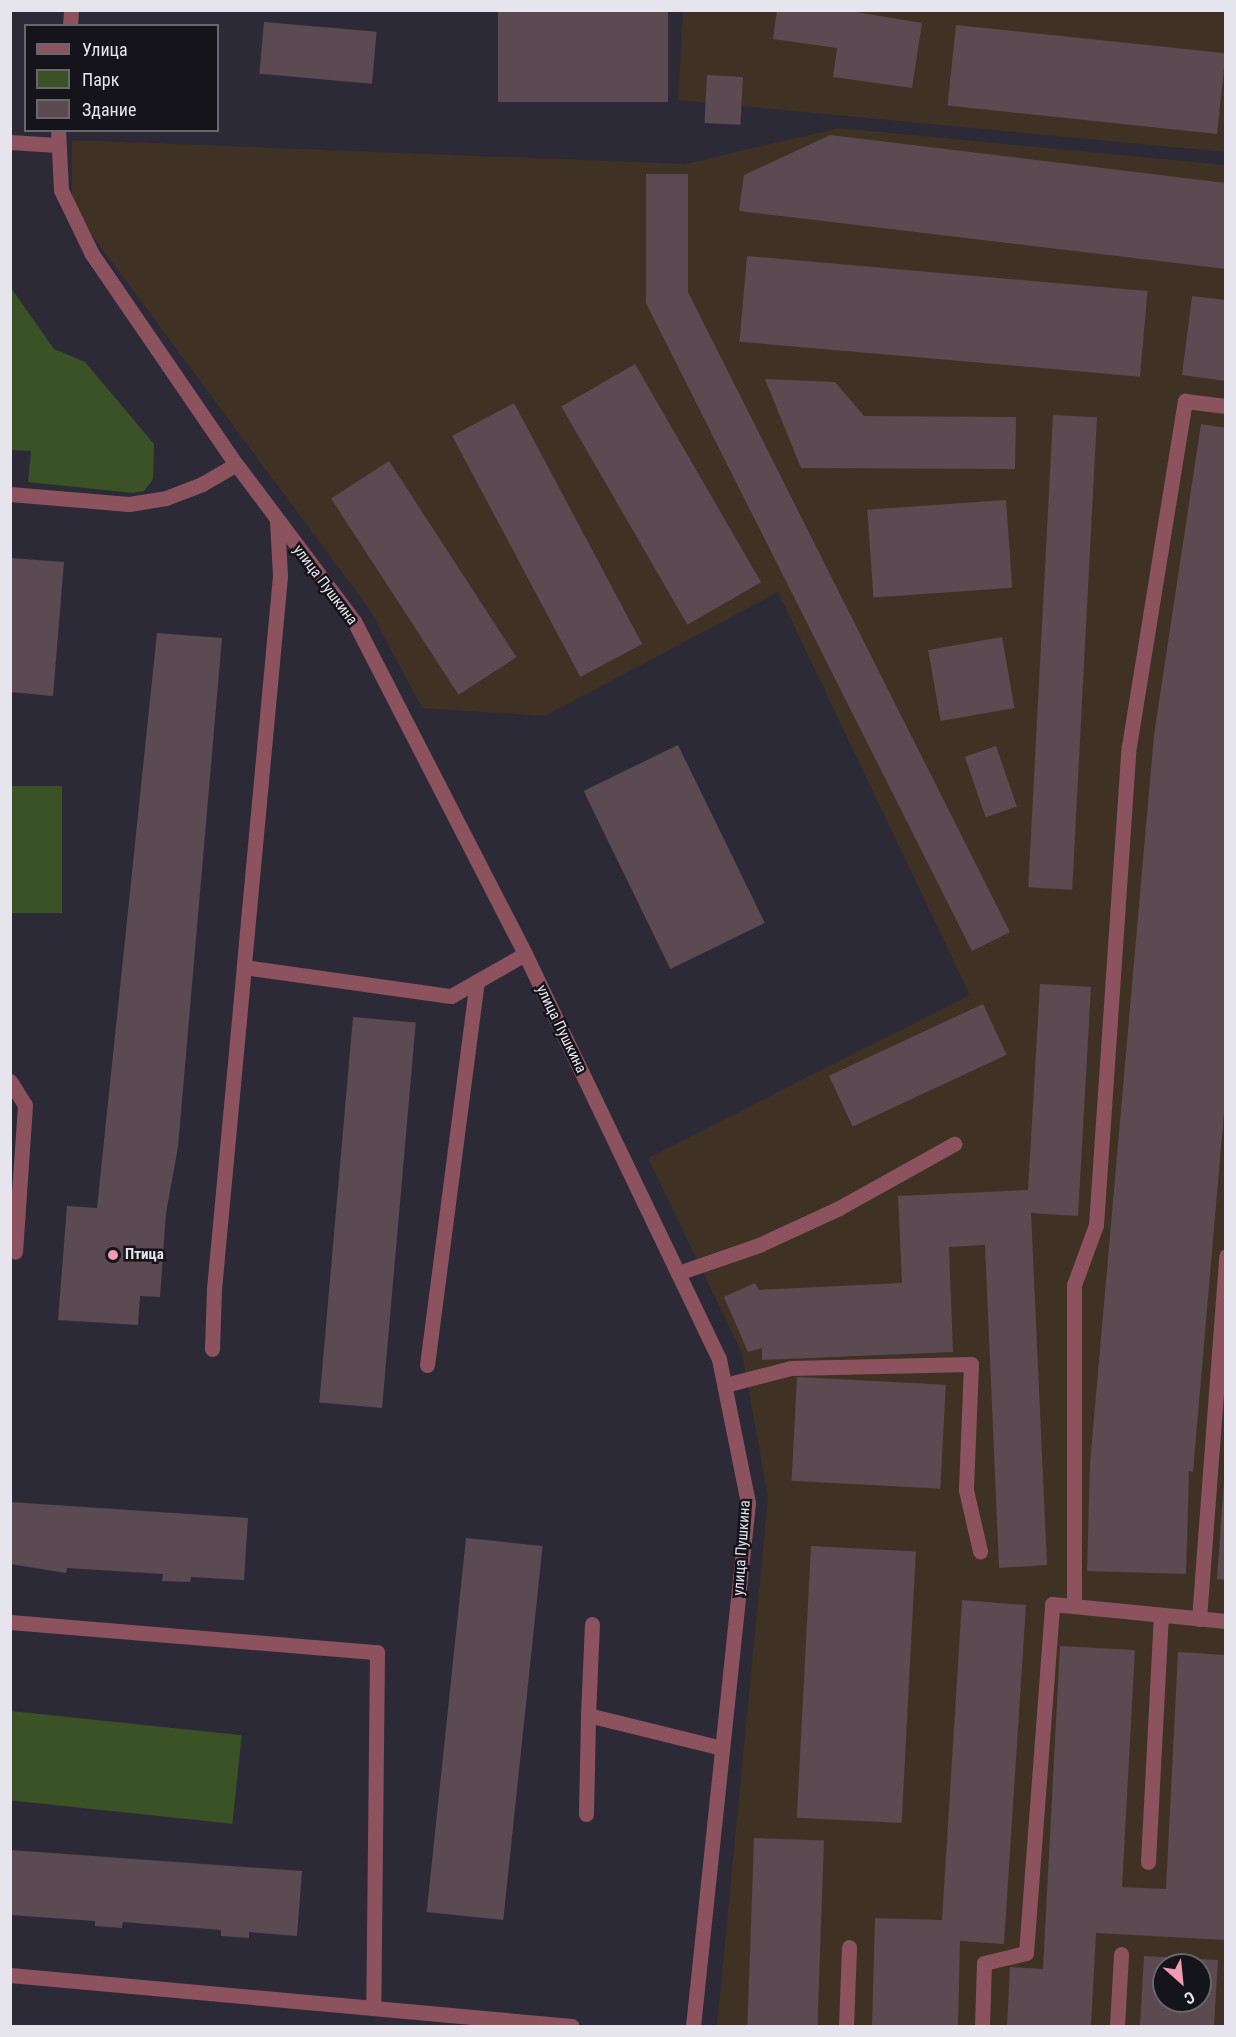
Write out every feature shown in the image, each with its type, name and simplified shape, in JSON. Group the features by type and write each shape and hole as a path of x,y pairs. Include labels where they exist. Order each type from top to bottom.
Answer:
{"street":[{"path":"10,142 57,138"},
{"name":"улица Пушкина","path":"57,138 61,190 92,254 236,464 354,621 525,954 719,1359 748,1503 693,2026"},
{"path":"1074,1606 1074,1285 1096,1225 1129,746 1185,401 1226,406"},
{"path":"10,494 129,504 166,498 201,484 236,464"},
{"path":"212,1349 214,1289 280,576 277,520"},
{"path":"244,967 451,996 525,954"},
{"path":"428,1365 477,981"},
{"path":"10,1081 25,1105 15,1252"},
{"path":"678,1273 759,1245 829,1213 954,1144"},
{"path":"1199,1619 1226,1256"},
{"path":"725,1385 791,1368 971,1364 966,1490 980,1551"},
{"path":"982,2026 984,1963 1026,1953 1053,1604 1226,1621"},
{"path":"1148,1862 1161,1615"},
{"path":"10,1622 377,1652 373,2008"},
{"path":"586,1814 592,1624"},
{"path":"588,1715 722,1748"},
{"path":"846,2026 849,1947"},
{"path":"1117,2026 1121,1954"},
{"path":"10,1975 572,2026"}],"shaded area":[{"path":"683,11 1225,11 1225,152 678,100"},
{"path":"839,128 1225,165 1225,2026 717,2026 768,1497 742,1353 648,1158 970,995 778,592 545,716 422,708 370,610 72,208 72,140 685,164"}],"green space":[{"path":"11,288 54,349 85,362 154,444 153,479 144,491 133,493 28,482 31,451 11,450"},
{"path":"11,786 62,786 62,913 11,913"},
{"path":"11,1711 242,1735 232,1824 10,1800"}],"building":[{"path":"498,10 668,10 668,102 498,102"},
{"path":"777,10 844,10 922,23 912,88 833,77 837,48 773,39"},
{"path":"264,22 377,32 372,84 259,74"},
{"path":"956,25 1226,53 1217,134 948,106"},
{"path":"707,75 743,77 740,125 704,123"},
{"path":"830,135 1226,183 1226,269 739,211 744,175"},
{"path":"646,174 688,174 688,292 1010,932 972,951 646,303"},
{"path":"747,256 1147,291 1140,377 740,342"},
{"path":"1192,296 1226,300 1226,381 1182,375"},
{"path":"635,364 761,582 687,625 561,406"},
{"path":"765,379 835,382 864,416 1016,417 1015,469 801,468"},
{"path":"514,403 642,644 580,677 452,436"},
{"path":"1053,415 1097,417 1072,890 1028,887"},
{"path":"1201,424 1226,428 1226,1089 1193,1472 1189,1471 1186,1574 1087,1571 1090,1463 1154,735"},
{"path":"389,461 516,657 459,695 331,499"},
{"path":"1006,500 1012,588 873,597 867,510"},
{"path":"10,558 64,562 53,696 10,692"},
{"path":"157,633 222,638 178,1147 166,1213 160,1297 140,1296 138,1325 58,1320 67,1206 97,1208"},
{"path":"1002,637 1015,708 941,721 928,650"},
{"path":"678,745 765,923 670,969 584,791"},
{"path":"996,746 1017,807 986,817 965,757"},
{"path":"1040,984 1091,987 1078,1216 1031,1213 1047,1565 999,1568 985,1245 949,1247 953,1352 762,1360 762,1348 748,1352 724,1297 755,1283 759,1290 902,1283 898,1196 1028,1190"},
{"path":"983,1004 1007,1055 853,1127 829,1076"},
{"path":"353,1017 416,1022 382,1408 319,1403"},
{"path":"797,1377 946,1385 940,1489 792,1481"},
{"path":"1224,1480 1226,1480 1226,1580 1217,1579"},
{"path":"10,1502 248,1518 244,1580 191,1577 190,1582 162,1581 163,1574 67,1568 66,1573 10,1564"},
{"path":"466,1538 543,1546 503,1920 427,1912"},
{"path":"811,1546 916,1551 902,1823 797,1818"},
{"path":"962,1600 1026,1605 1004,1944 960,1941 958,2026 872,2026 875,1918 942,1920"},
{"path":"1060,1646 1135,1650 1122,1887 1166,1889 1178,1652 1226,1655 1226,1940 1096,1933 1091,2026 1007,2026 1010,1967 1043,1969"},
{"path":"754,1838 824,1840 817,2026 747,2026"},
{"path":"10,1850 302,1871 297,1936 249,1932 249,1938 221,1936 221,1930 123,1922 122,1928 95,1926 95,1921 10,1915"},
{"path":"1144,1956 1152,1956 1152,2013 1212,2013 1212,1960 1218,1960 1214,2026 1140,2026"}],"place":[{"name":"Птица","path":"113,1255"}]}
